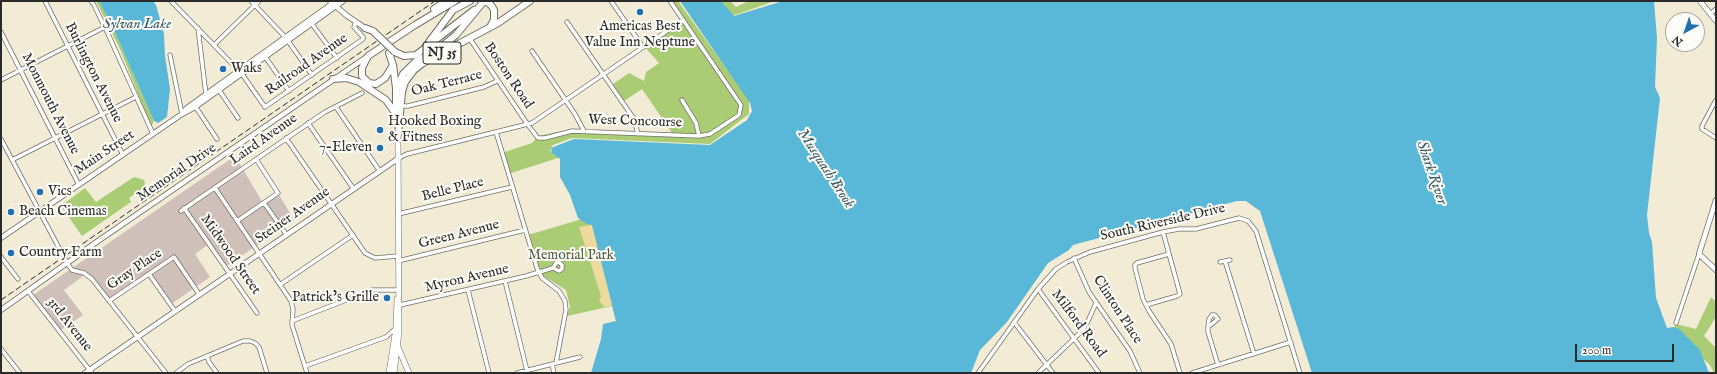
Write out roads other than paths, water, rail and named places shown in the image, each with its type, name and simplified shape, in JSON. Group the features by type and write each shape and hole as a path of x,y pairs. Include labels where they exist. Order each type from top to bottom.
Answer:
{"highway":[{"path":"415,25 446,1"},
{"path":"393,65 387,75 376,84 370,84 363,79 361,74 362,68 368,56 455,1"},
{"path":"423,50 453,10 470,1"},
{"name":"NJ 35","path":"398,135 403,86 414,70 423,62 470,39 530,1"},
{"path":"365,28 372,32 385,47 392,52 408,57 414,56 423,50 483,3 491,5 495,13 494,21 489,28"},
{"name":"NJ 35","path":"398,135 396,90 401,78 411,65 452,39 483,3"},
{"path":"392,52 396,90"},
{"path":"333,79 346,78 359,82 386,100 396,114"}],"main road":[{"name":"NJ 35","path":"398,135 398,330"},
{"name":"NJ 35","path":"398,290 400,305 398,330"},
{"path":"394,373 398,330"},
{"path":"398,330 405,362"},
{"path":"396,344 409,373"},
{"path":"389,373 396,344"}],"street":[{"name":"Burlington Avenue","path":"45,1 123,155"},
{"path":"91,1 105,27 153,134"},
{"path":"171,1 241,73"},
{"path":"250,1 287,39 312,75"},
{"path":"214,45 259,1"},
{"name":"Main Street","path":"194,105 219,90 334,3 343,1"},
{"path":"611,1 643,47"},
{"path":"530,124 683,20 670,1"},
{"path":"1700,1 1716,21"},
{"path":"334,3 365,28"},
{"name":"Main Street","path":"1,238 182,114 206,95 266,58 287,39 312,24 334,3"},
{"path":"1710,14 1716,9"},
{"name":"West Concourse","path":"530,124 535,135 541,138 572,131 699,136 717,131 736,117 741,106 683,20"},
{"name":"Railroad Avenue","path":"241,73 265,107 364,38 354,27 356,22"},
{"path":"567,22 634,119 638,134"},
{"path":"312,24 337,58"},
{"path":"1,80 105,27"},
{"path":"198,28 206,95"},
{"name":"Monmouth Avenue","path":"1,32 79,185"},
{"name":"Boston Road","path":"470,39 497,81 530,124"},
{"path":"532,52 566,100 584,131"},
{"path":"170,55 182,114"},
{"name":"Memorial Drive","path":"1,310 368,56"},
{"path":"266,58 289,91"},
{"name":"Oak Terrace","path":"401,106 408,106 484,87 497,81"},
{"path":"219,90 238,118"},
{"name":"Laird Avenue","path":"183,209 324,112 362,93"},
{"path":"12,160 136,97"},
{"path":"682,100 696,123 699,136"},
{"path":"1716,100 1702,126 1702,129 1716,138"},
{"path":"194,105 217,139"},
{"path":"336,107 379,170"},
{"path":"308,123 353,188"},
{"name":"Steiner Avenue","path":"85,373 91,371 259,252 399,158 530,124"},
{"path":"496,132 539,273 546,281 559,291 565,301 566,310 554,364 554,373"},
{"path":"281,284 353,235 286,138"},
{"path":"1,139 67,263 72,270 89,276 166,373"},
{"path":"237,221 278,193 256,159"},
{"name":"Belle Place","path":"398,214 512,187"},
{"path":"215,188 281,284 292,305 292,321 294,331 307,373"},
{"path":"1676,322 1716,200"},
{"path":"264,203 286,234"},
{"name":"Midwood Street","path":"183,209 257,313"},
{"name":"South Riverside Drive","path":"978,373 1038,289 1056,269 1074,258 1090,252 1163,232 1176,229 1198,228 1242,218 1252,224 1256,231 1300,373"},
{"name":"Green Avenue","path":"353,235 370,257 398,259 525,230"},
{"path":"1146,305 1180,294 1163,232"},
{"path":"1169,254 1137,263 1135,265 1146,305 1171,344 1180,373"},
{"path":"1699,254 1716,270"},
{"path":"1,257 18,279"},
{"name":"Gray Place","path":"109,301 174,257 200,294"},
{"name":"Clinton Place","path":"1074,258 1089,292 1125,343 1140,373"},
{"path":"1220,262 1230,260"},
{"path":"1225,261 1254,354"},
{"name":"Myron Avenue","path":"400,305 539,273 553,268"},
{"path":"149,274 175,311"},
{"path":"505,281 527,371"},
{"name":"Milford Road","path":"1038,289 1099,373"},
{"path":"292,321 372,290 398,290"},
{"path":"468,290 489,373"},
{"name":"3rd Avenue","path":"28,291 91,371"},
{"path":"1038,373 1074,338 1088,321 1096,303"},
{"path":"1014,322 1053,373"},
{"path":"1208,327 1208,332 1218,364"},
{"path":"305,366 386,337 398,330"},
{"path":"386,337 391,338 396,344"},
{"path":"176,373 188,364 207,356 243,342 253,341 258,347 267,373"},
{"path":"1192,373 1291,342"},
{"path":"1,349 20,373"},
{"path":"207,356 209,362 218,373"},
{"path":"517,373 580,357"}],"water":[{"name":"Sylvan Lake","path":"99,1 153,1 156,5 164,34 165,56 170,89 167,117 158,123 154,121 113,28"},
{"path":"680,1 721,1 734,16 783,1 1654,1 1657,38 1655,87 1660,98 1647,215 1649,233 1652,242 1656,298 1667,328 1674,327 1679,329 1700,350 1709,373 1312,373 1260,211 1246,201 1237,201 1073,245 1069,250 1048,263 1007,322 980,350 971,373 591,373 601,339 603,324 616,321 592,225 587,224 578,218 570,195 560,177 560,159 552,153 551,148 574,139 710,145 747,120 752,111 750,103"}],"railway":[{"path":"1,300 435,1"}],"place":[{"name":"Americas Best Value Inn Neptune","path":"640,12"},
{"name":"Waks","path":"223,69"},
{"name":"Hooked Boxing & Fitness","path":"380,130"},
{"name":"7-Eleven","path":"380,148"},
{"name":"Vics","path":"40,192"},
{"name":"Beach Cinemas","path":"11,212"},
{"name":"Country Farm","path":"11,253"},
{"name":"Patrick’s Grille","path":"387,298"}],"water label":[{"name":"Musquash Brook","path":"825,169"},
{"name":"Shark River","path":"1431,173"}],"park label":[{"name":"Memorial Park","path":"571,256"}]}
